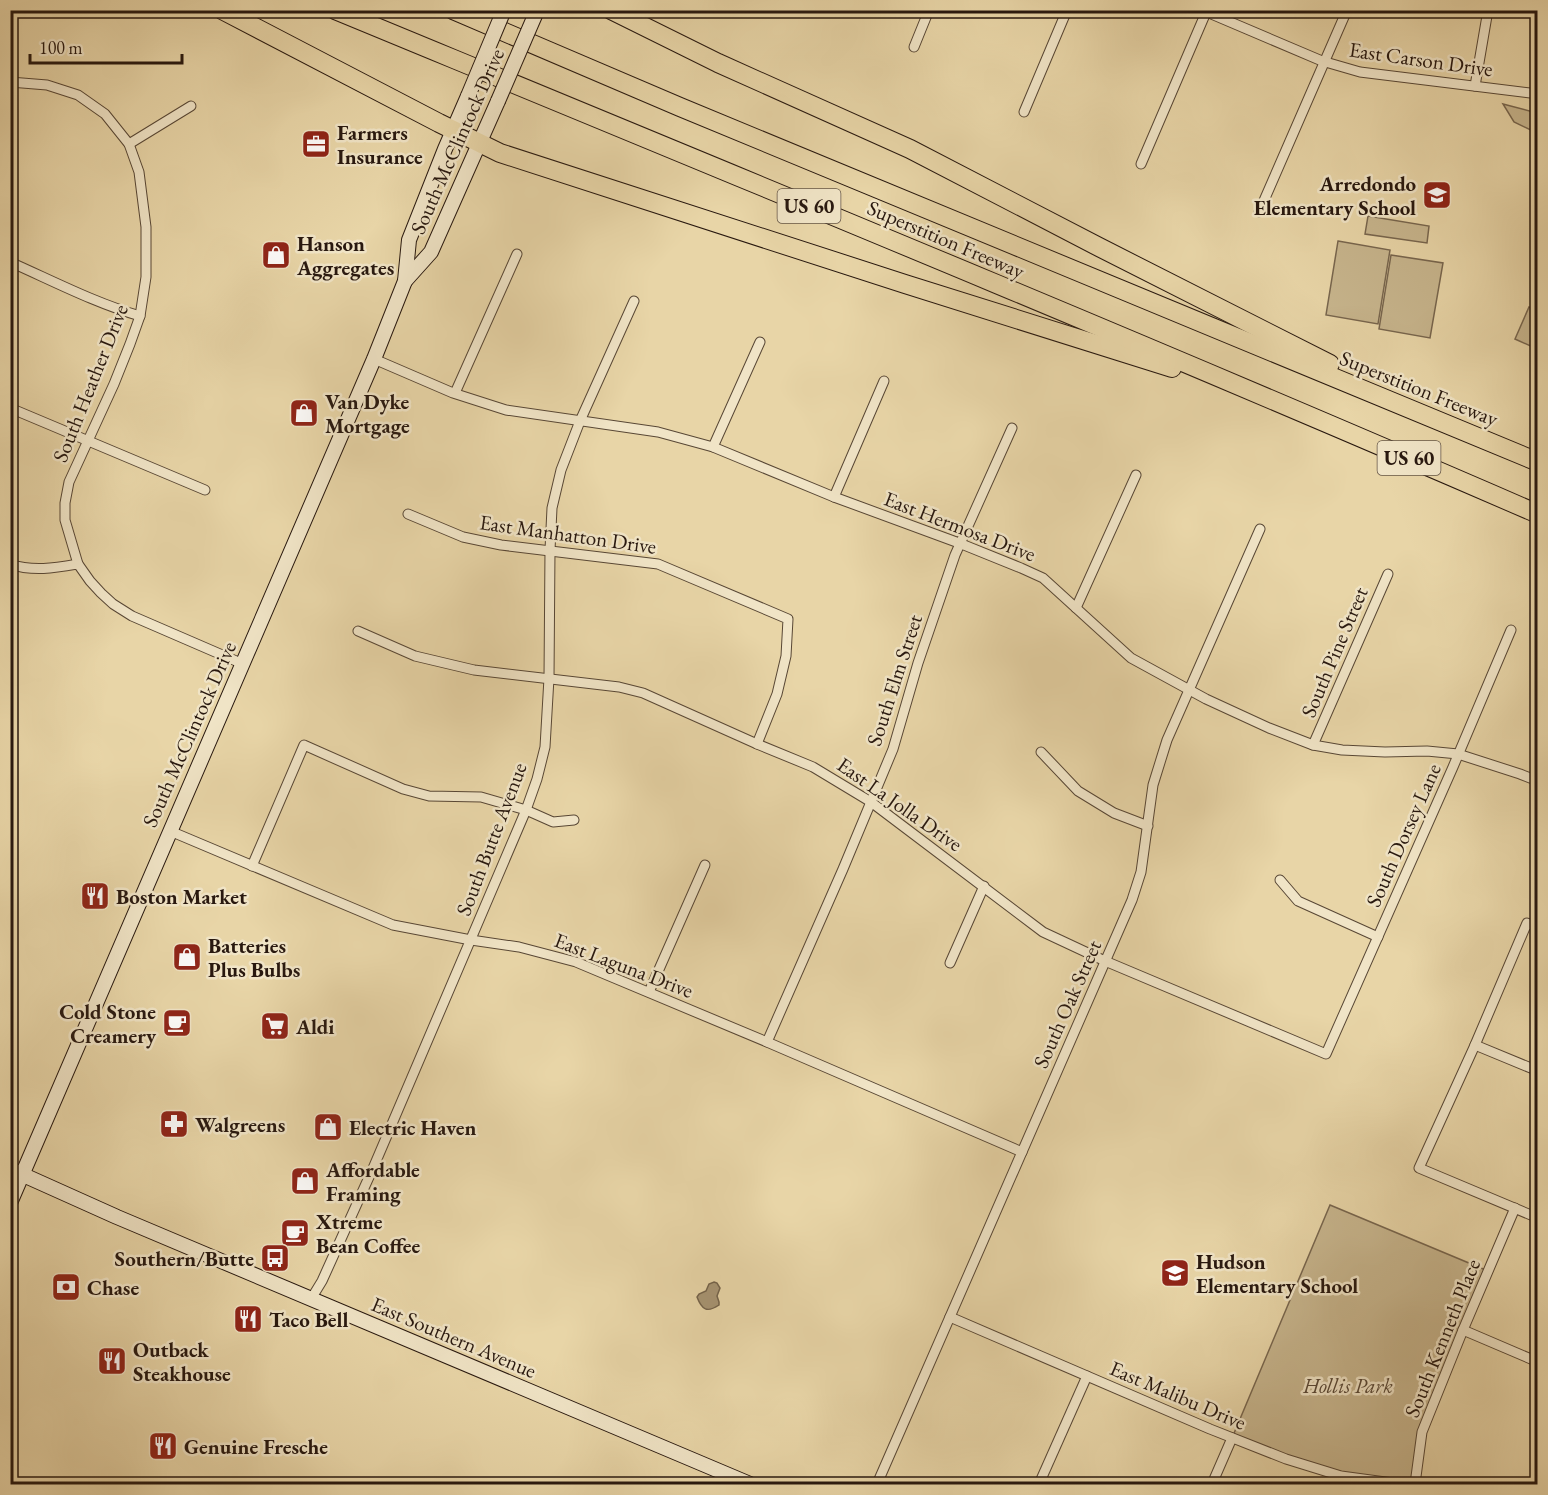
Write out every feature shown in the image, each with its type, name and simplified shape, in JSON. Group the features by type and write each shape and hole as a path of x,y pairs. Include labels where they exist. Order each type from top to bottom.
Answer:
{"highway":[{"path":"222,10 500,153 1281,403"},
{"name":"Superstition Freeway","path":"336,10 1281,403 1538,514"},
{"name":"Superstition Freeway","path":"453,10 1538,462"},
{"path":"478,10 680,106"},
{"path":"611,10 718,63 910,148 1098,247 1449,425"}],"main road":[{"name":"South McClintock Drive","path":"10,1203 16,1171 170,831 374,359 405,281 409,240 504,10"},
{"name":"South McClintock Drive","path":"405,281 430,252 495,110 536,12"},
{"name":"East Southern Avenue","path":"16,1171 117,1217 750,1485"}],"street":[{"path":"914,47 929,10"},
{"path":"1024,112 1067,10"},
{"path":"1259,212 1347,10"},
{"path":"1475,86 1488,10"},
{"path":"1141,164 1205,11"},
{"name":"East Carson Drive","path":"1205,11 1324,62 1360,72 1538,94"},
{"name":"South Heather Drive","path":"10,82 47,85 78,95 105,114 129,144 139,172 146,227 146,277 140,316 114,384 69,482 65,520 78,564"},
{"path":"129,144 191,106"},
{"path":"455,393 517,254"},
{"path":"10,262 77,293 140,316"},
{"name":"South Butte Avenue","path":"311,1299 322,1281 374,1166 526,810 537,779 544,747 549,678 552,508 561,470 580,421 634,301"},
{"path":"713,447 760,342"},
{"name":"East Hermosa Drive","path":"374,359 455,393 506,410 658,432 713,447 834,497 959,543 1043,578 1131,658 1188,690 1269,728 1313,745 1342,750 1427,751 1458,754 1538,781"},
{"path":"834,497 884,381"},
{"path":"10,408 205,490"},
{"name":"South Elm Street","path":"767,1042 893,749 959,543 1012,428"},
{"path":"1076,608 1136,475"},
{"name":"East Manhatton Drive","path":"408,514 463,537 501,545 658,564 788,619 786,656 777,694 757,744"},
{"name":"South Oak Street","path":"877,1485 1132,900 1141,872 1153,785 1167,740 1260,529"},
{"path":"10,564 35,569 78,564 101,593 132,616 243,664"},
{"name":"South Pine Street","path":"1313,745 1388,574"},
{"name":"South Dorsey Lane","path":"1326,1054 1510,630"},
{"name":"East La Jolla Drive","path":"358,631 415,657 474,670 619,687 644,693 813,767 871,802 1043,932 1105,961 1326,1054"},
{"path":"252,866 304,745 403,789 429,796 481,797 526,810 553,822 574,820"},
{"path":"1041,752 1078,791 1114,813 1148,826"},
{"name":"East Laguna Drive","path":"170,831 393,925 519,947 576,962 1022,1152"},
{"path":"649,992 705,865"},
{"path":"1280,880 1298,901 1378,937"},
{"path":"950,963 984,886"},
{"path":"1538,928 1527,923 1419,1168 1538,1218"},
{"path":"1475,1045 1538,1071"},
{"name":"South Kenneth Place","path":"1415,1485 1422,1432 1515,1208"},
{"name":"East Malibu Drive","path":"950,1317 1286,1460 1341,1476 1400,1485"},
{"path":"1463,1330 1538,1362"},
{"path":"1039,1485 1087,1376"},
{"path":"1212,1485 1232,1438"}],"green space":[{"path":"1503,104 1537,113 1537,133 1514,122"},
{"path":"1368,216 1429,226 1427,243 1365,234"},
{"path":"1338,241 1390,250 1378,324 1326,315"},
{"path":"1391,255 1443,263 1430,338 1379,329"},
{"path":"1529,307 1537,310 1535,348 1515,339"},
{"name":"Hollis Park","path":"1330,1205 1488,1271 1422,1432 1415,1484 1341,1476 1232,1438"}],"shaded area":[{"path":"714,1282 720,1288 717,1296 719,1305 705,1309 697,1297 706,1291 709,1284"}],"place":[{"name":"Farmers Insurance","path":"316,144"},
{"name":"Arredondo Elementary School","path":"1437,195"},
{"name":"Hanson Aggregates","path":"276,255"},
{"name":"Van Dyke Mortgage","path":"304,413"},
{"name":"Boston Market","path":"95,896"},
{"name":"Batteries Plus Bulbs","path":"187,957"},
{"name":"Cold Stone Creamery","path":"177,1023"},
{"name":"Aldi","path":"275,1026"},
{"name":"Walgreens","path":"174,1124"},
{"name":"Electric Haven","path":"328,1127"},
{"name":"Affordable Framing","path":"305,1181"},
{"name":"Xtreme Bean Coffee","path":"295,1233"},
{"name":"Southern/Butte","path":"275,1258"},
{"name":"Hudson Elementary School","path":"1175,1273"},
{"name":"Chase","path":"66,1287"},
{"name":"Taco Bell","path":"248,1319"},
{"name":"Outback Steakhouse","path":"112,1361"},
{"name":"Genuine Fresche","path":"163,1446"}]}
